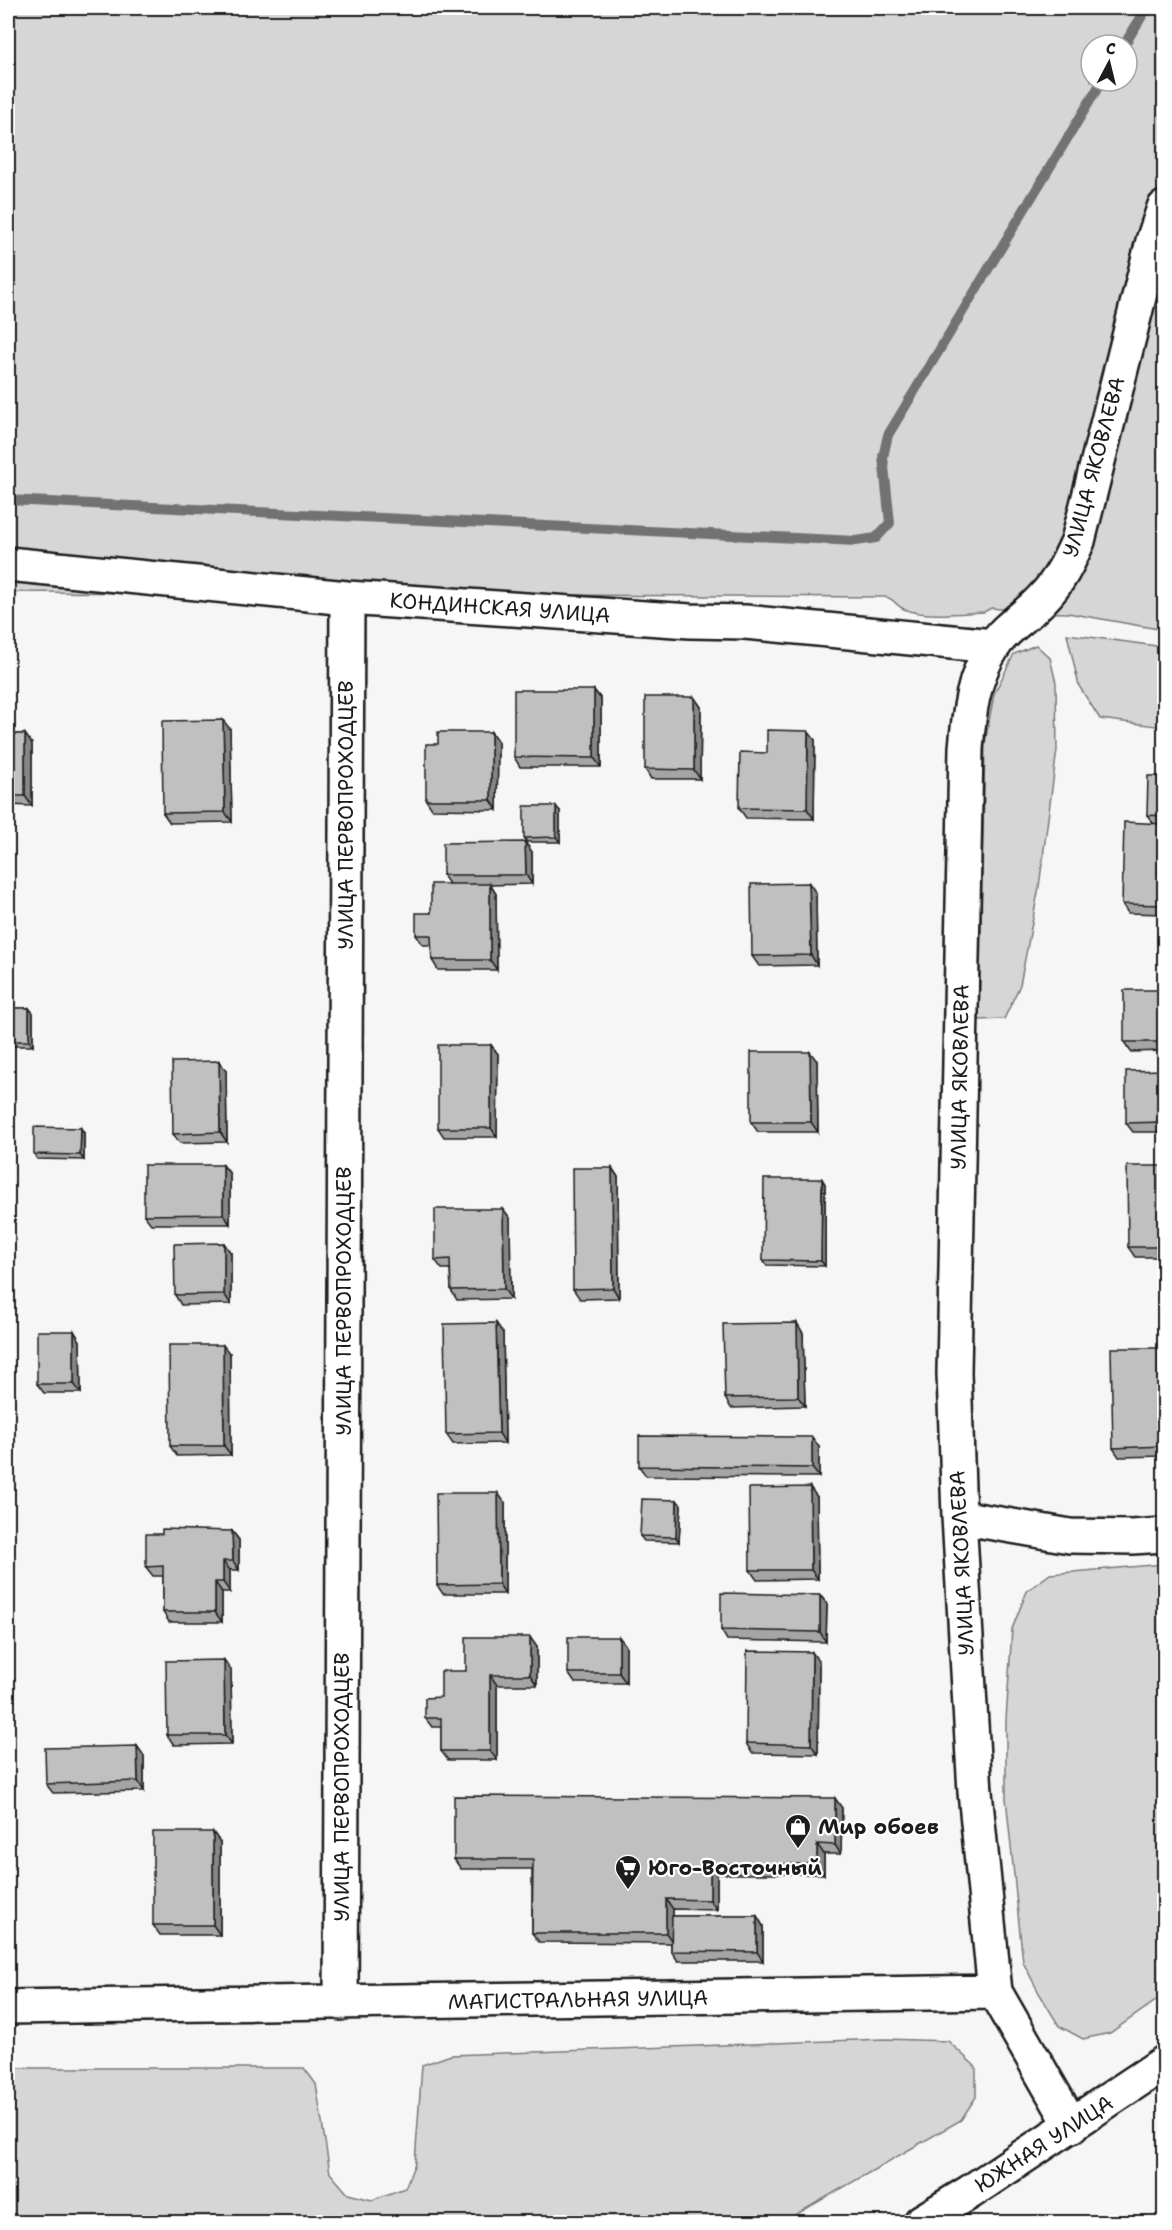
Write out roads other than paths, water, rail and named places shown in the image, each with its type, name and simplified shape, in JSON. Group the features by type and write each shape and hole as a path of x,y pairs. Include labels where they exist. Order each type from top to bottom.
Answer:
{"street":[{"name":"УЛИЦА ЯКОВЛЕВА","path":"995,1992 975,1792 959,1517 954,1373 966,748 969,712 975,687 993,646 1041,600 1065,572 1078,541 1153,241 1164,208"},
{"name":"КОНДИНСКАЯ УЛИЦА","path":"8,564 346,598 690,621 745,622 993,646"},
{"name":"УЛИЦА ПЕРВОПРОХОДЦЕВ","path":"341,2003 346,598"},
{"path":"959,1517 1070,1536 1164,1535"},
{"name":"МАГИСТРАЛЬНАЯ УЛИЦА","path":"8,2007 995,1992"},
{"path":"995,1992 1072,2126"},
{"name":"ЮЖНАЯ УЛИЦА","path":"921,2223 1072,2126 1164,2063"}],"waterway":[{"path":"1131,33 1147,8"},
{"path":"8,500 856,541 876,538 890,523 883,457 888,435 1095,93"}],"place":[{"name":"Мир обоев","path":"798,1850"},
{"name":"Юго-Восточный","path":"628,1891"}]}
